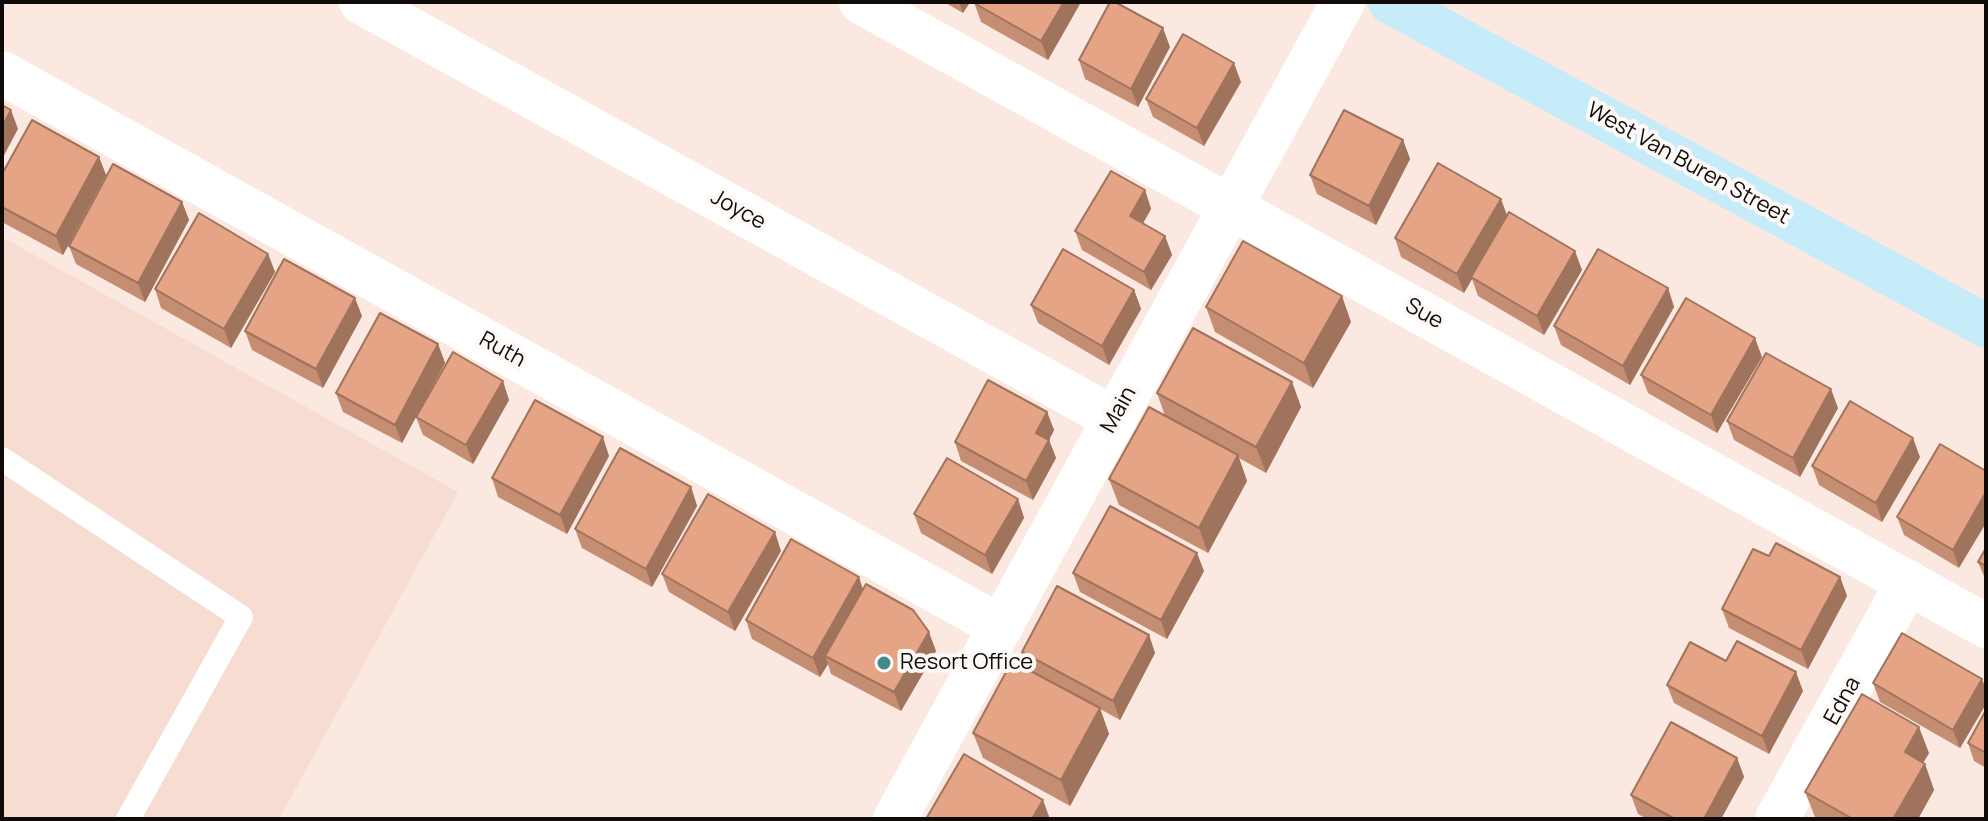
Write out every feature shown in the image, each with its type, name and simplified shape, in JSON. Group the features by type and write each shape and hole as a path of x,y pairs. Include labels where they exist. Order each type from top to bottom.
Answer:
{"main road":[{"name":"West Van Buren Street","path":"1390,2 1986,326"}],"street":[{"name":"Joyce","path":"361,2 1115,419"},
{"name":"Sue","path":"861,2 1986,626"},
{"name":"Main","path":"895,819 1343,2"},
{"name":"Ruth","path":"2,73 1001,627"},
{"name":"Edna","path":"1777,819 1908,582"}],"lane":[{"path":"2,459 241,617 128,819"}],"shaded area":[{"path":"2,237 458,492 279,819 2,819"}],"building":[{"path":"974,2 1064,2 1041,41"},
{"path":"1110,2 1163,28 1131,89 1079,60"},
{"path":"1183,34 1234,63 1197,128 1146,99"},
{"path":"2,105 11,110 2,127"},
{"path":"1344,110 1403,140 1369,206 1310,175"},
{"path":"32,120 99,157 56,236 2,207 2,174"},
{"path":"1438,163 1501,199 1457,274 1395,238"},
{"path":"113,164 182,202 138,283 69,246"},
{"path":"1111,171 1145,190 1130,216 1165,236 1144,272 1075,231"},
{"path":"1509,212 1575,251 1537,316 1471,277"},
{"path":"199,213 268,254 224,329 155,289"},
{"path":"1243,241 1342,296 1304,363 1206,307"},
{"path":"1063,249 1134,290 1102,346 1031,305"},
{"path":"1598,249 1668,288 1623,366 1554,326"},
{"path":"284,259 355,298 316,369 245,331"},
{"path":"1686,298 1755,338 1711,415 1641,375"},
{"path":"380,313 438,344 395,425 336,393"},
{"path":"1193,328 1292,382 1256,447 1157,393"},
{"path":"453,352 503,381 466,445 416,417"},
{"path":"1766,353 1831,389 1793,458 1727,421"},
{"path":"988,380 1047,412 1036,433 1049,440 1026,481 955,442"},
{"path":"535,400 603,437 560,515 492,478"},
{"path":"1850,401 1913,438 1876,503 1812,466"},
{"path":"1149,407 1238,455 1199,528 1109,479"},
{"path":"1940,444 1986,471 1986,492 1953,550 1897,517"},
{"path":"620,448 691,487 646,569 575,529"},
{"path":"947,458 1018,499 985,555 914,514"},
{"path":"708,494 775,532 728,612 662,574"},
{"path":"1110,506 1197,553 1161,620 1073,573"},
{"path":"791,539 859,577 813,658 746,620"},
{"path":"1776,543 1840,577 1801,650 1722,609 1753,549 1769,556"},
{"path":"1986,548 1986,566 1978,562"},
{"name":"Resort Office","path":"866,584 913,610 929,632 894,692 825,656"},
{"path":"1057,586 1149,635 1113,701 1022,652"},
{"path":"1902,633 1982,679 1953,730 1873,683"},
{"path":"1737,641 1796,672 1762,736 1667,685 1690,642 1726,661"},
{"path":"1012,661 1100,708 1061,780 973,733"},
{"path":"1862,694 1919,727 1905,752 1925,764 1893,819 1853,819 1805,792"},
{"path":"1986,710 1986,753 1968,743"},
{"path":"1671,722 1737,758 1704,819 1675,819 1631,795"},
{"path":"964,754 1043,800 1032,819 926,819"}],"place":[{"name":"Resort Office","path":"884,663"}]}
